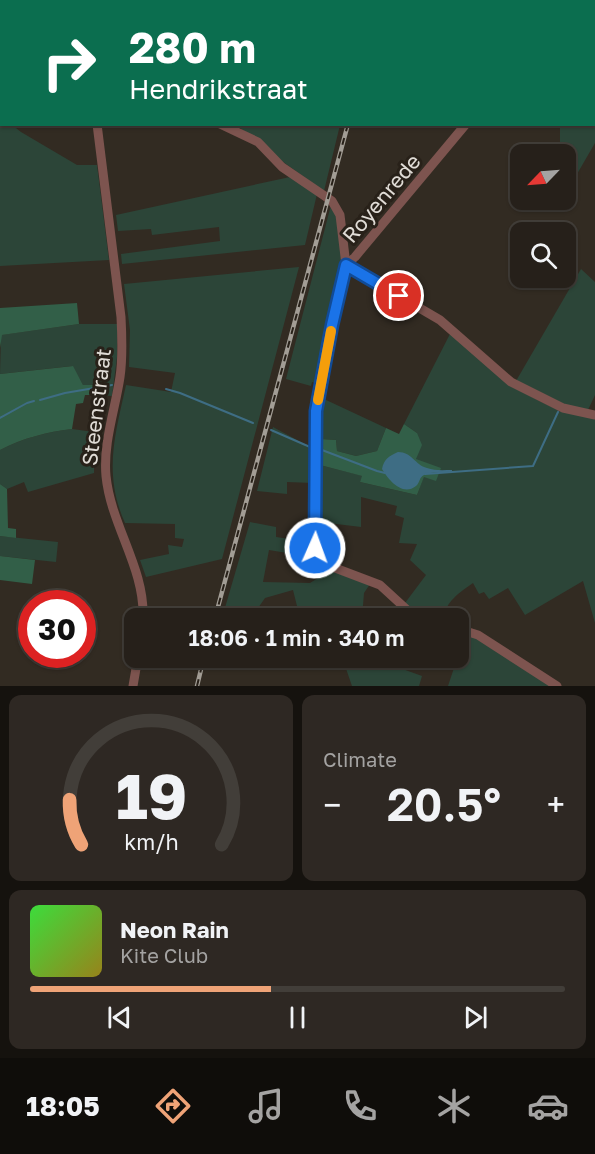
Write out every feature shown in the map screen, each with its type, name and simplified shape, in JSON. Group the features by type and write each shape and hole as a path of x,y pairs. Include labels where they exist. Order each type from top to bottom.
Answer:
{"street":[{"name":"Steenstraat","path":"97,126 121,317 122,342 121,374 106,446 106,474 110,501 139,579 142,608"},
{"path":"224,126 258,142 282,167 335,205 340,215 346,265 316,411 315,552 322,563 380,585 405,608"},
{"name":"Royenrede","path":"346,265 464,126"},
{"path":"346,265 440,320 511,382 563,408 595,415"},
{"path":"469,632 478,635 557,686"},
{"path":"133,686 136,668"}],"green space":[{"path":"0,126 13,126 77,165 97,165 109,260 0,266"},
{"path":"242,126 340,126 324,191 279,159 262,141 241,129"},
{"path":"560,126 595,126 595,143 576,176 576,144 560,144"},
{"path":"290,177 317,194 305,245 122,264 121,254 220,241 219,227 152,235 151,229 118,231 116,215"},
{"path":"331,205 336,209 344,258 319,384 312,382 311,386 286,379"},
{"path":"299,267 222,559 146,577 140,560 169,554 168,545 182,547 184,539 175,538 175,524 125,523 114,488 115,438 126,385 171,392 175,373 129,367 130,330 124,284"},
{"path":"581,269 595,282 595,395 588,410 561,405 516,381 570,288 576,288 576,278"},
{"path":"77,303 79,324 2,335 0,348 0,308"},
{"path":"79,324 118,324 112,396 97,395 96,385 83,385 72,366 0,374 1,335"},
{"path":"451,332 500,375 534,398 573,414 595,417 595,623 583,581 525,615 508,588 489,599 484,592 479,594 473,583 458,594 447,608 411,608 405,603 426,575 410,560 417,544 399,543 404,518 395,515 397,506 361,497 361,527 320,522 320,465 363,476 360,482 417,495 424,476 416,459 417,433 404,424"},
{"path":"73,366 83,385 96,385 97,395 85,395 83,403 76,404 72,429 35,436 0,450 0,374"},
{"path":"324,399 386,428 377,451 356,456 337,451 336,440 321,439"},
{"path":"404,424 417,433 422,445 416,459 441,468 436,481 424,477 417,495 360,482 362,476 320,465 321,439 336,440 337,451 356,456 377,451 386,428 399,434"},
{"path":"273,427 312,448 313,483 287,482 287,494 257,491"},
{"path":"72,429 94,432 94,473 28,492 24,482 7,489 0,484 0,450 35,436"},
{"path":"0,484 7,489 8,528 16,529 16,538 0,536"},
{"path":"250,522 276,527 276,537 311,542 311,557 269,550 263,582 310,583 331,570 370,584 364,593 363,608 298,608 293,590 265,598 258,608 225,608"},
{"path":"0,536 58,542 56,562 0,556"},
{"path":"0,556 35,560 32,584 0,580"},
{"path":"469,634 550,686 448,686 454,668 469,668"},
{"path":"346,668 400,668 422,676 419,686 352,686"}],"water":[{"path":"398,452 407,454 423,466 433,470 452,470 452,473 427,474 421,477 416,486 411,489 401,488 392,482 382,469 387,458"}],"waterway":[{"path":"40,400 112,385"},
{"path":"166,389 253,423"},
{"path":"0,418 34,401"},
{"path":"425,474 533,466 558,412"},
{"path":"271,430 310,447"},
{"path":"322,450 385,473"}],"railway":[{"path":"218,608 347,126"},
{"path":"197,686 201,668"}],"slow traffic":[{"path":"318,400 331,331"}],"route":[{"path":"315,548 316,411 346,265 399,296"}]}
